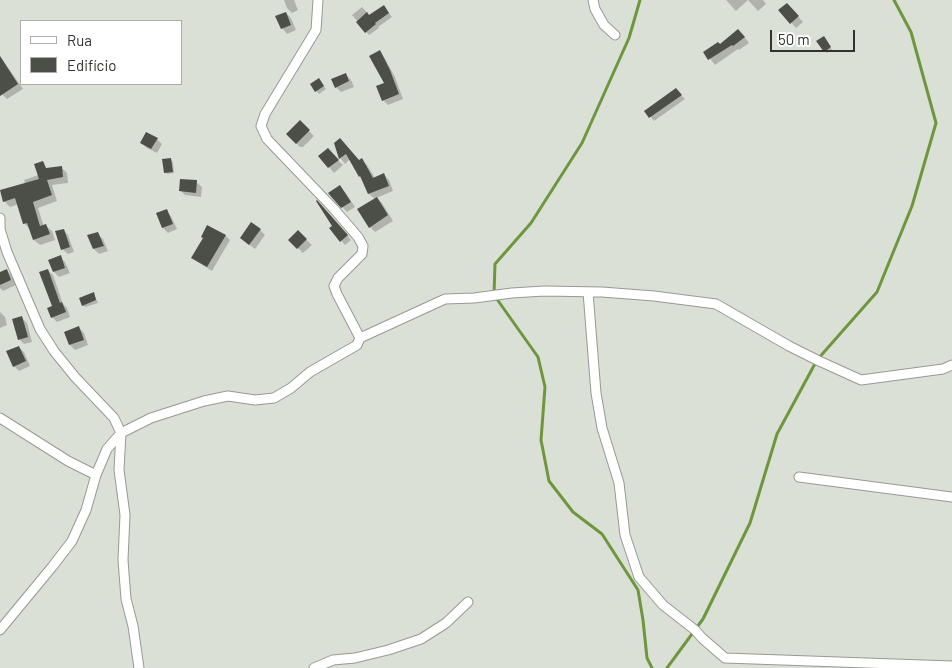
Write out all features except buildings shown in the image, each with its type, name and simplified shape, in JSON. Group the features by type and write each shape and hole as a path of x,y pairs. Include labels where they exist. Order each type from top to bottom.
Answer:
{"street":[{"path":"318,0 316,30 265,114 261,126 267,139 334,210 363,246 362,254 338,278 334,286 360,338"},
{"path":"593,0 595,9 604,25 615,35"},
{"path":"0,218 0,229 7,252 40,329 54,351 75,377 114,418 120,433 118,470 125,515 123,560 125,589 139,668"},
{"path":"1,626 52,567 72,540 86,510 96,475 107,449 120,433 151,418 204,400 228,396 255,400 274,398 291,388 310,372 357,345 360,338 445,299 544,291 654,296 716,304 789,346 860,380 943,369 952,365"},
{"path":"588,292 596,393 602,428 619,483 625,535 639,577 663,604 725,658 952,666"},
{"path":"0,418 68,461 96,475"},
{"path":"799,477 952,496"},
{"path":"314,668 333,660 355,658 421,639 446,623 468,602"}],"waterway":[{"path":"640,0 629,38 582,143 531,223 495,264 494,295 538,357 545,387 541,440 549,481 573,512 602,534 638,590 647,658 652,668"},
{"path":"667,668 703,619 750,523 777,434 817,360 877,292 912,206 936,123 911,32 894,0"}]}
